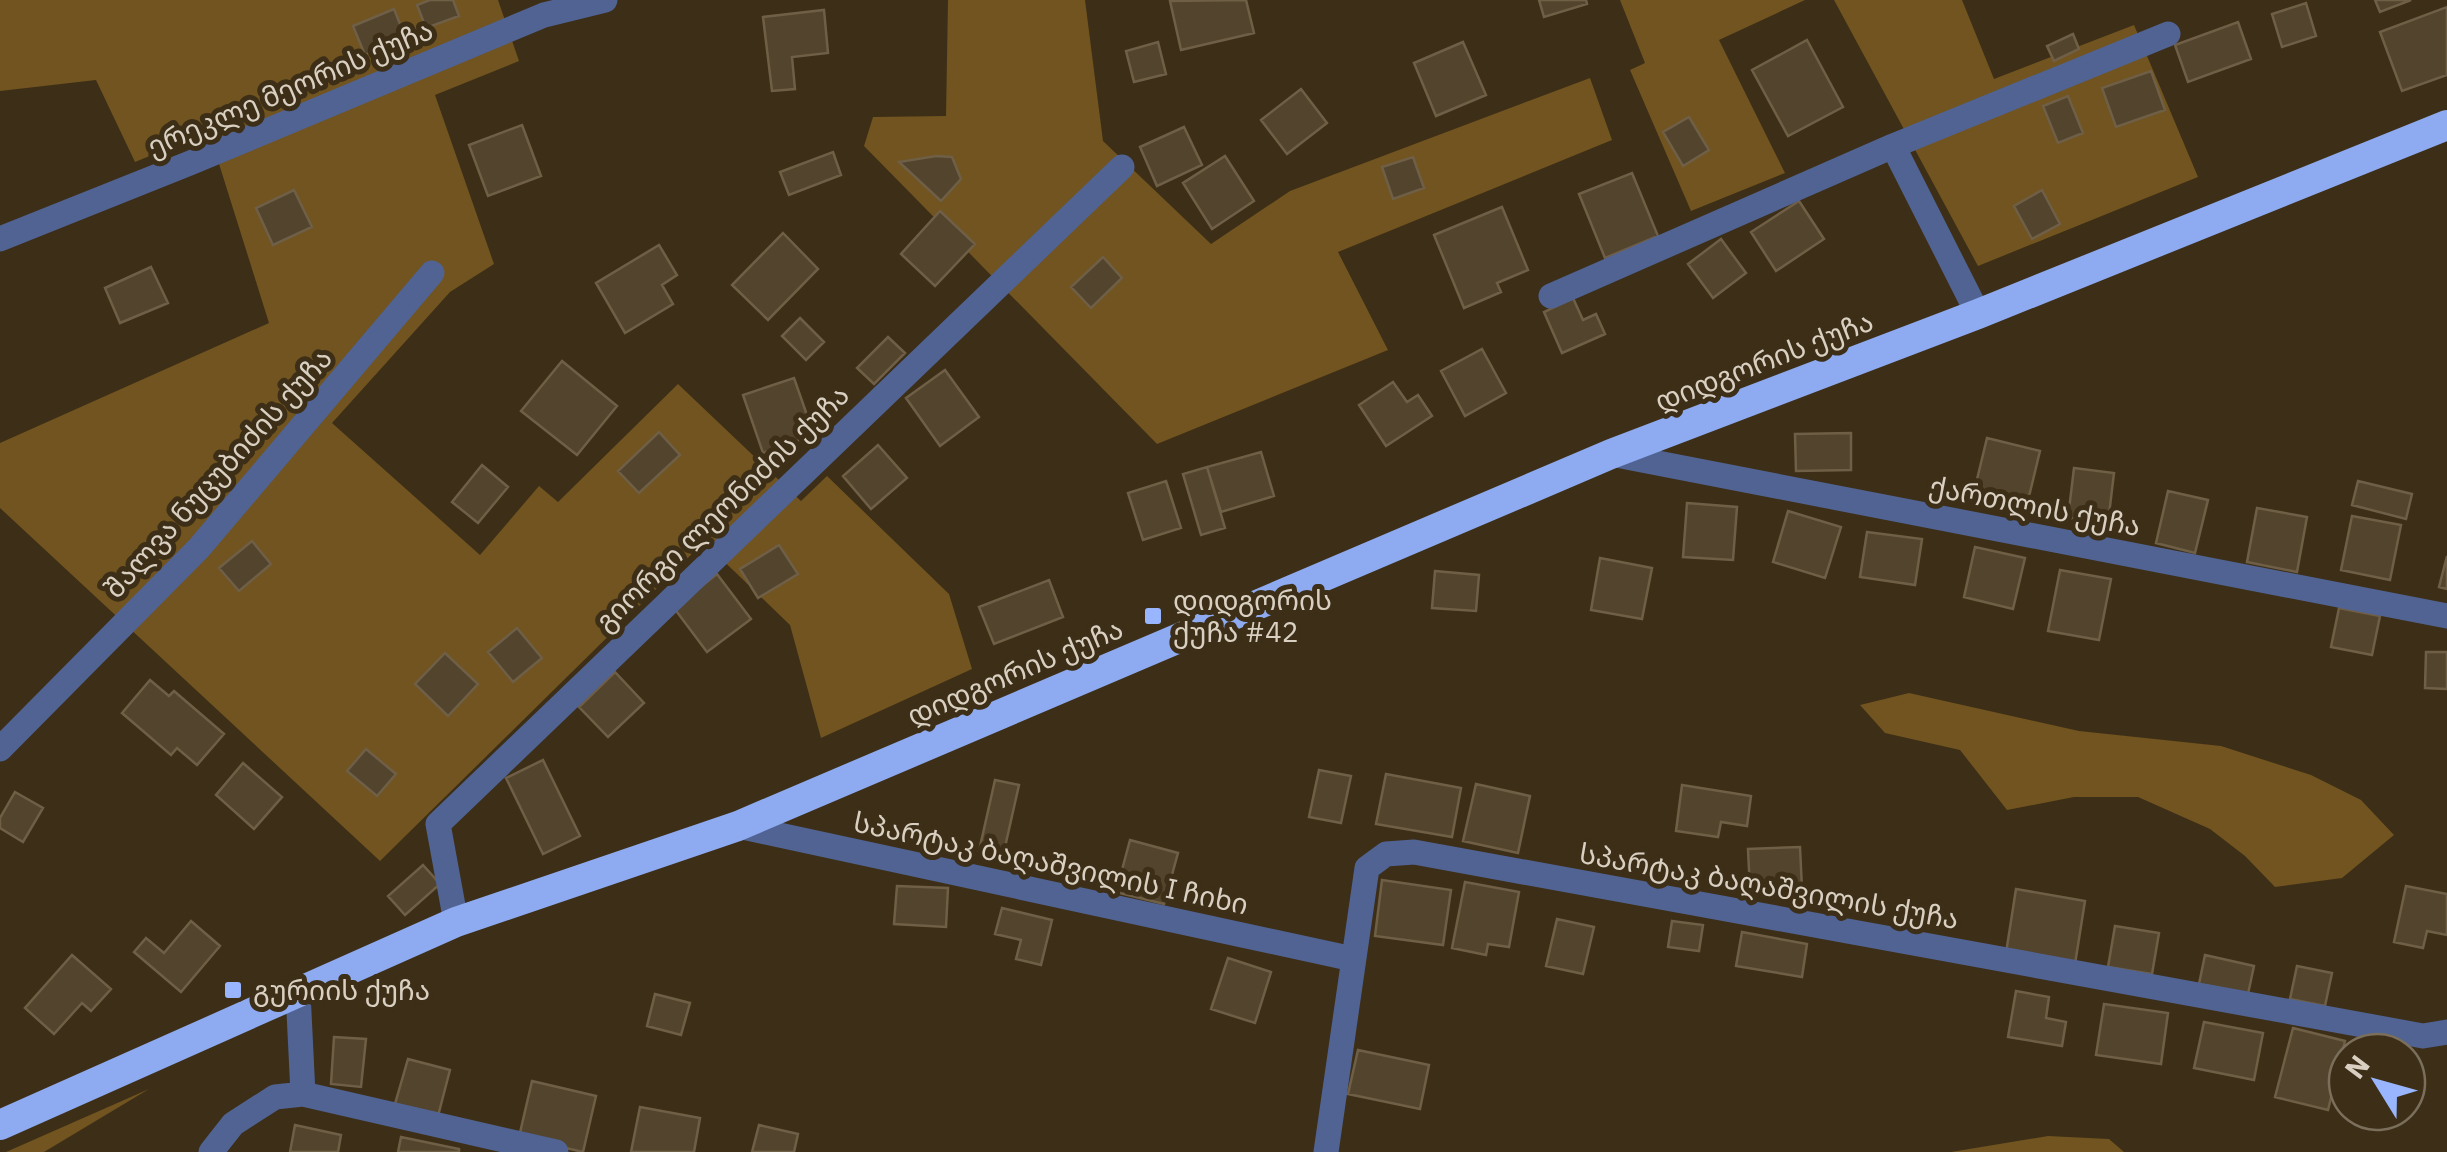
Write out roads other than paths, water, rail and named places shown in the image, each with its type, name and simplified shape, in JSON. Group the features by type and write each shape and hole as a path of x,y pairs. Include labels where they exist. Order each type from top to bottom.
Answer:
{"highway":[{"name":"დიდგორის ქუჩა","path":"0,1125 456,922 738,826 1612,454 1978,314 2447,125"}],"street":[{"name":"ერეკლე მეორის ქუჩა","path":"0,239 544,15 604,0"},
{"path":"1552,296 1893,146 2168,34"},
{"path":"1893,146 1978,314"},
{"name":"გიორგი ლეონიძის ქუჩა","path":"456,922 438,824 1122,167"},
{"name":"შალვა ნუცუბიძის ქუჩა","path":"0,749 199,548 432,273"},
{"name":"ქართლის ქუჩა","path":"1612,454 2447,616"},
{"name":"სპარტაკ ბაღაშვილის I ჩიხი","path":"738,826 1352,959"},
{"name":"სპარტაკ ბაღაშვილის ქუჩა","path":"1326,1152 1367,868 1386,854 1414,852 2423,1036 2447,1032"},
{"path":"298,992 302,1094"},
{"path":"211,1152 233,1124 274,1097 302,1094 556,1152"}],"place":[{"name":"დიდგორის ქუჩა #42","path":"1153,616"},
{"name":"გურიის ქუჩა","path":"233,990"}]}
